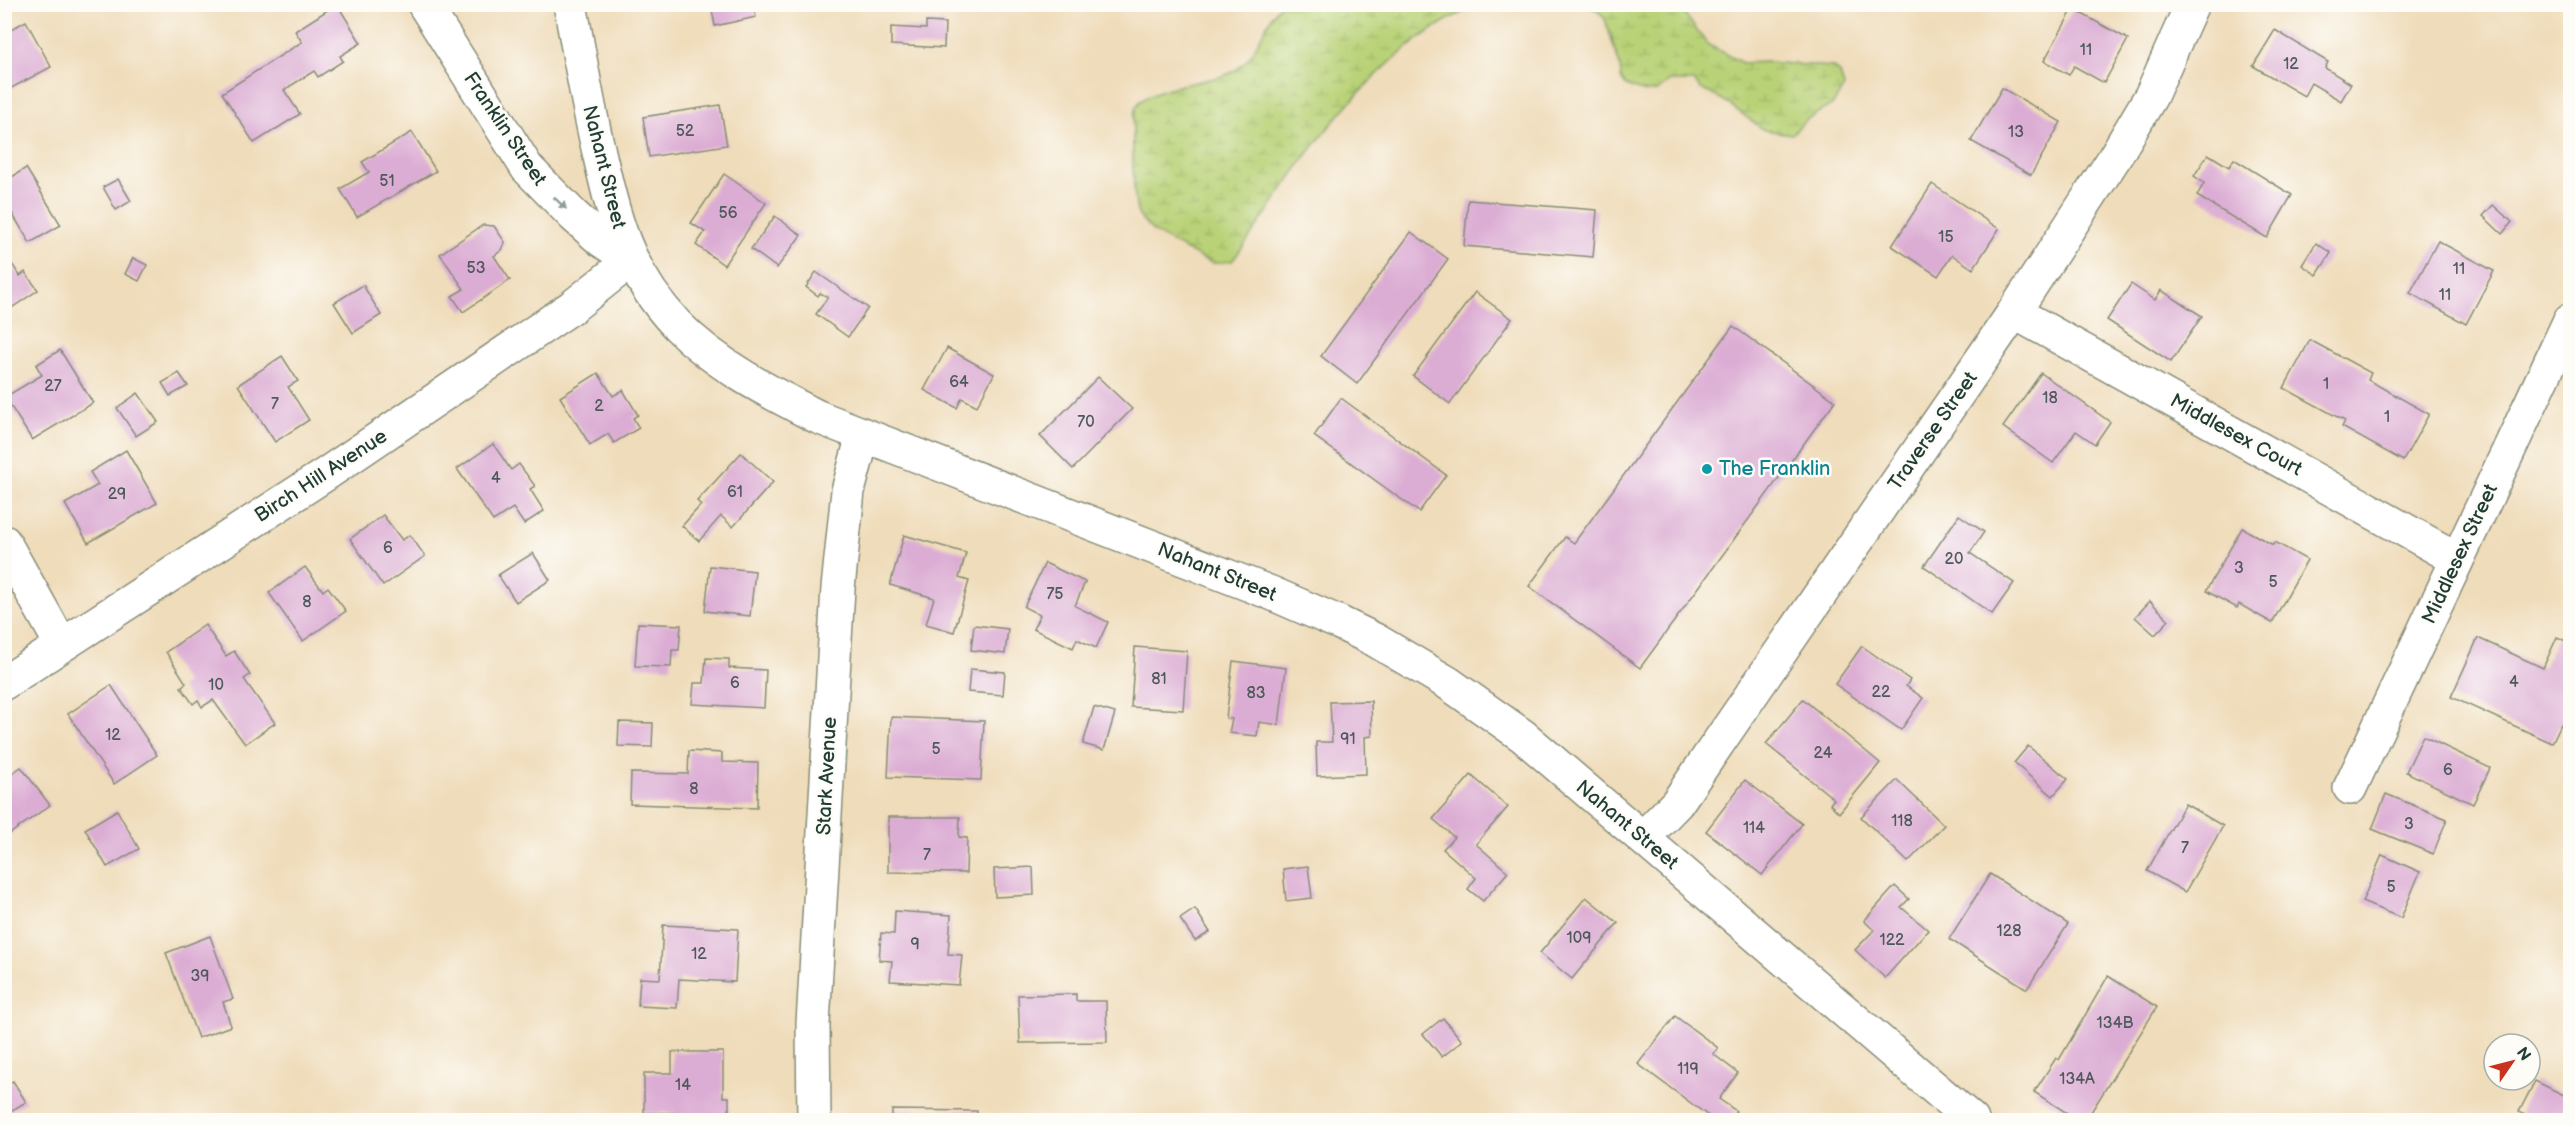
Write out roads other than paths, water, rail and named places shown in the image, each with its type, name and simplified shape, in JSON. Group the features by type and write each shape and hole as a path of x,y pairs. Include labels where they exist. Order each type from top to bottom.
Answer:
{"street":[{"name":"Nahant Street","path":"570,4 590,113 614,218 631,260 657,302 678,326 703,347 730,367 818,417 1260,588 1375,640 1490,711 1643,838 1972,1120"},
{"name":"Traverse Street","path":"1643,838 1677,803 2014,312 2113,160 2151,96 2192,4"},
{"name":"Franklin Street","path":"432,9 527,168 601,240 631,260"},
{"name":"Birch Hill Avenue","path":"4,682 326,474 572,307 631,260"},
{"name":"Middlesex Court","path":"2014,312 2457,559"},
{"name":"Middlesex Street","path":"2350,788 2571,320"},
{"name":"Stark Avenue","path":"814,1120 813,1024 838,588 848,491 863,435"},
{"path":"4,542 61,644"}],"place":[{"name":"The Franklin","path":"1707,469"}]}
